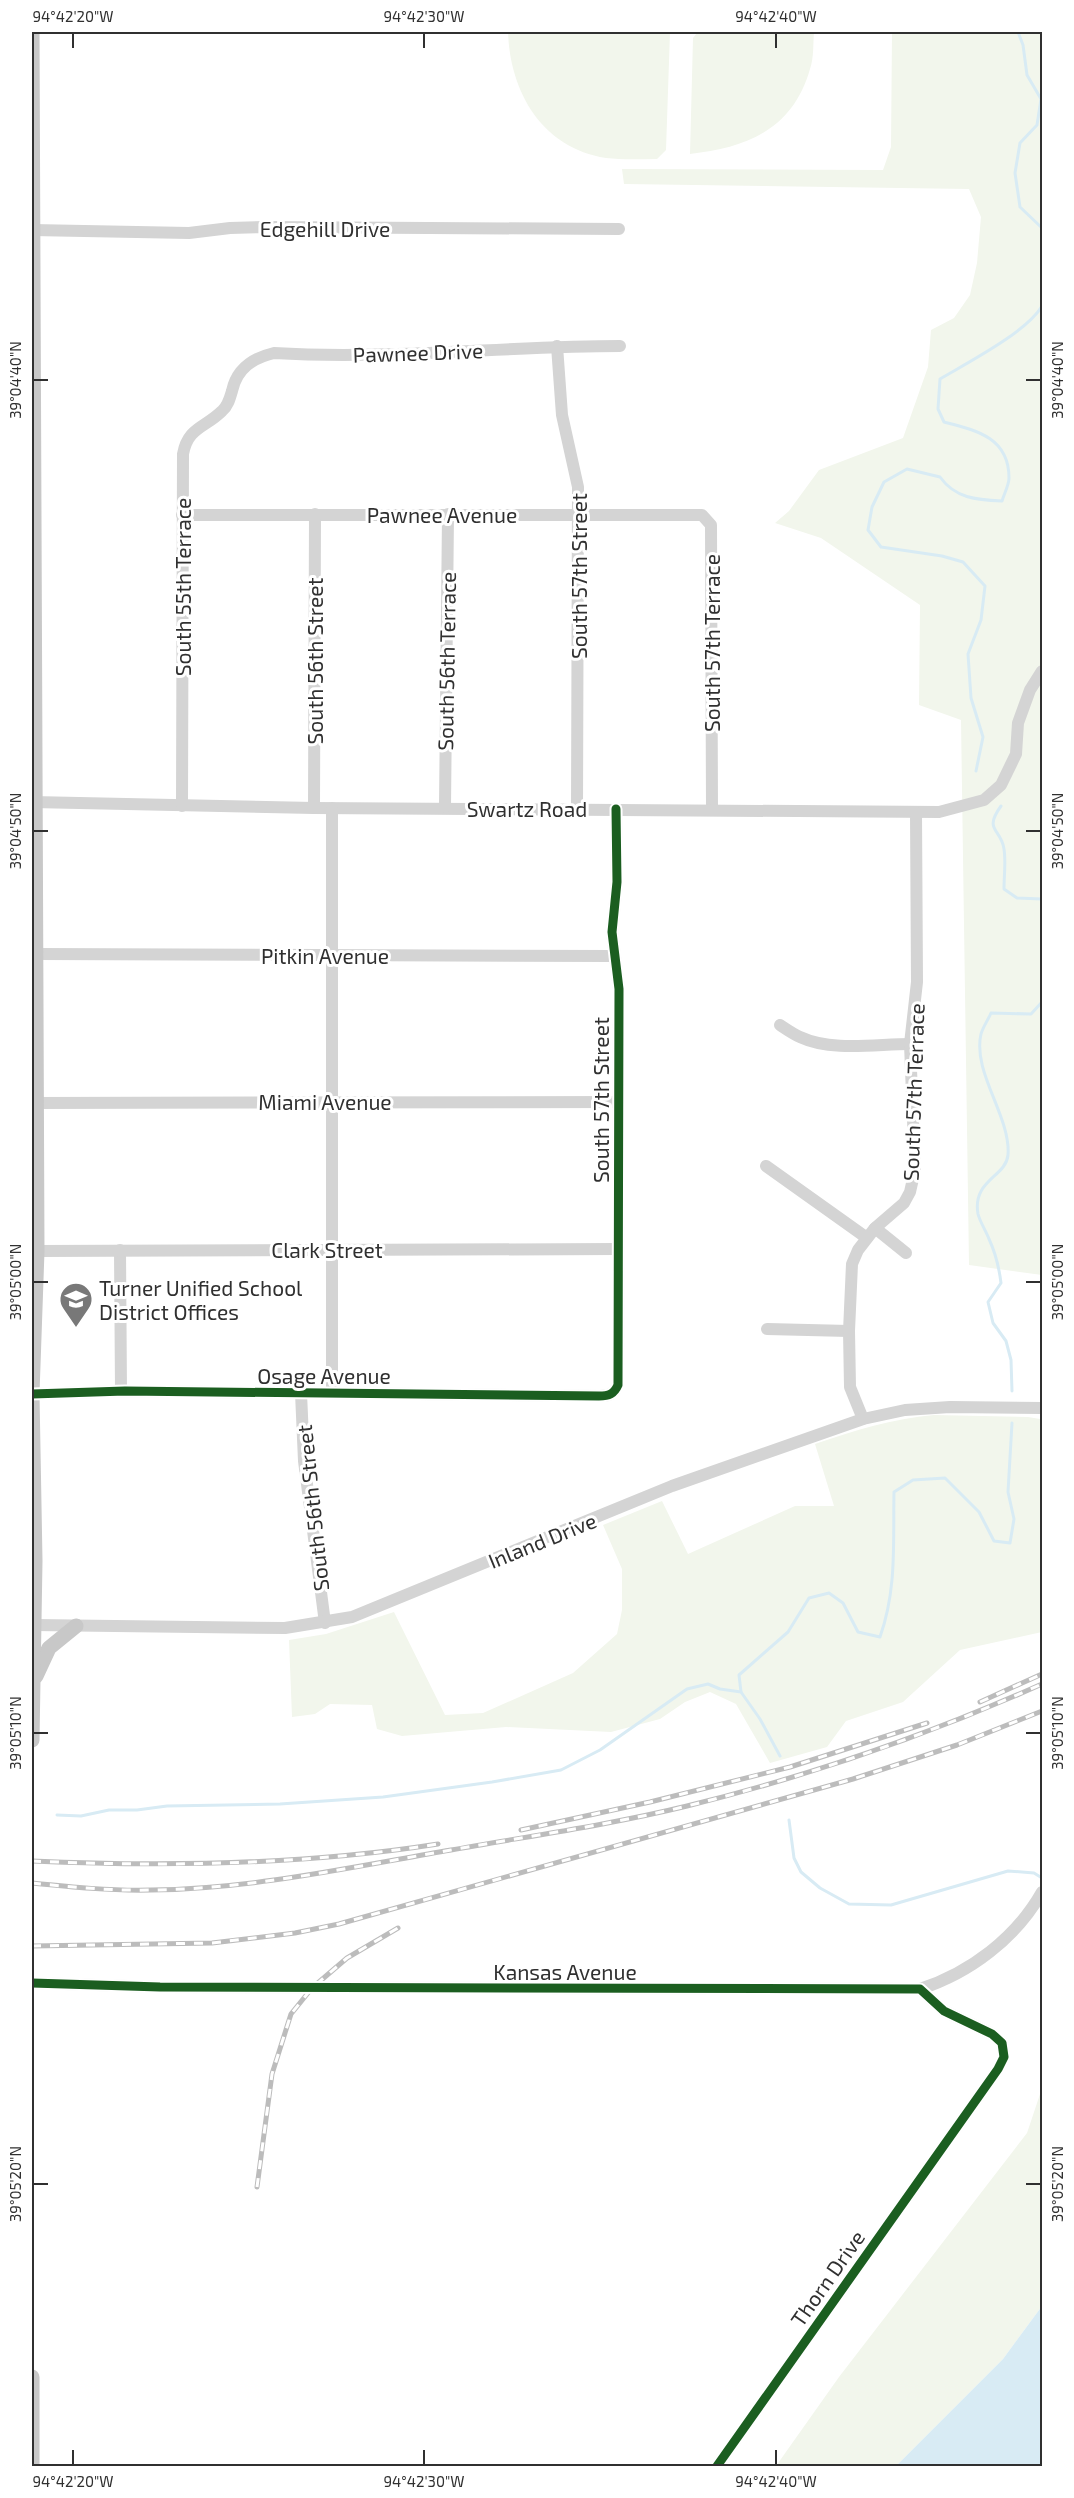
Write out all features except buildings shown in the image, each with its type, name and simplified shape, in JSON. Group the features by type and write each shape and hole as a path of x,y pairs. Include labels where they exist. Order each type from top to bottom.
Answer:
{"main road":[{"path":"32,32 33,802 37,954 34,1103 37,1251 32,1394 34,1625 32,1740"},
{"path":"32,1685 49,1648 76,1626"},
{"path":"32,2377 32,2466"}],"street":[{"name":"Edgehill Drive","path":"32,230 189,233 230,228 619,229"},
{"name":"Pawnee Drive","path":"232,389 245,366 258,356 274,353 385,355 557,346 620,346"},
{"name":"South 57th Street","path":"557,346 562,415 574,464 579,514 577,808"},
{"name":"South 55th Terrace","path":"182,806 183,454 189,435 224,410 231,397 232,389"},
{"name":"South 56th Street","path":"314,808 315,514"},
{"name":"South 56th Terrace","path":"445,807 448,514"},
{"name":"Pawnee Avenue","path":"182,515 702,515"},
{"name":"South 57th Terrace","path":"702,515 711,525 712,810"},
{"name":"Swartz Road","path":"33,802 314,808 445,807 939,812 984,800 1001,785 1016,754 1018,723 1030,690 1042,671"},
{"path":"332,808 332,1393"},
{"name":"South 57th Street","path":"615,809 617,882 612,932 619,989 618,1385 615,1392"},
{"name":"South 57th Terrace","path":"862,1419 850,1387 849,1331 852,1264 871,1233 904,1203 915,1170 910,1044 917,982 916,813"},
{"name":"Pitkin Avenue","path":"37,954 614,956"},
{"path":"780,1025 800,1038 816,1042 839,1045 910,1044"},
{"name":"Miami Avenue","path":"34,1103 618,1102"},
{"path":"766,1166 906,1253"},
{"name":"Clark Street","path":"37,1251 617,1249"},
{"path":"120,1250 121,1391"},
{"path":"767,1329 849,1331"},
{"name":"Osage Avenue","path":"32,1394 121,1391 608,1396 615,1392"},
{"name":"South 56th Street","path":"301,1393 304,1461 325,1623"},
{"name":"Inland Drive","path":"34,1625 285,1628 325,1623 352,1617 679,1484 862,1419 905,1410 950,1407 1042,1408"},
{"path":"920,1989 946,1980 966,1968 1013,1932 1034,1907 1042,1892"},
{"name":"Kansas Avenue","path":"32,1983 160,1987 920,1989"},
{"name":"Thorn Drive","path":"717,2466 1004,2057 1002,2043 992,2034 944,2011 920,1989"}],"shaded area":[{"path":"508,32 670,32 666,150 657,159 612,159 583,152 564,143 547,130 523,96 515,76"},
{"path":"814,32 813,56 802,90 780,121 765,132 730,147 690,154 693,38 697,33"},
{"path":"892,32 1042,32 1042,1275 969,1265 961,720 919,705 920,605 821,538 775,523 789,511 819,470 903,438 928,367 931,330 954,318 970,295 977,263 981,217 969,189 624,184 622,169 883,170 891,147"},
{"path":"934,1415 1040,1419 1042,1426 1042,1632 960,1650 903,1702 846,1721 827,1747 770,1763 736,1704 710,1692 685,1702 660,1719 611,1732 506,1727 402,1736 377,1729 372,1705 330,1704 315,1714 292,1717 289,1640 326,1634 394,1612 445,1715 483,1713 573,1673 617,1634 622,1610 622,1569 603,1525 662,1501 688,1554 795,1506 834,1506 815,1444 874,1426"},
{"path":"1042,2088 1042,2306 1003,2359 896,2466 776,2466 839,2377 1027,2133"},
{"path":"1042,2306 1042,2466 896,2466 1003,2359"}],"waterway":[{"path":"1018,32 1023,45 1027,75 1041,99 1037,125 1020,143 1015,173 1020,207 1042,228"},
{"path":"976,771 983,737 971,698 968,654 981,620 985,586 963,562 942,556 881,547 868,530 872,507 884,482 907,469 940,477 959,494 983,500 1002,501 1009,478 1003,453 997,444 978,432 944,422 938,409 940,379 980,356 1024,326 1042,306"},
{"path":"1001,806 993,820 993,825 1004,849 1004,889 1017,898 1042,899"},
{"path":"1012,1391 1011,1360 1006,1341 993,1323 988,1302 1001,1283 999,1271 994,1250 978,1214 977,1203 984,1186 1002,1169 1008,1155 1004,1125 982,1064 981,1034 991,1013 1031,1014 1042,1002"},
{"path":"780,1756 760,1719 741,1692 739,1675 788,1632 809,1598 829,1593 843,1603 858,1632 880,1637 892,1583 894,1492 913,1480 945,1478 979,1512 994,1541 1010,1543 1014,1519 1008,1492 1012,1423"},
{"path":"57,1815 81,1816 109,1810 137,1810 167,1806 280,1804 383,1797 561,1770 600,1750 687,1689 708,1684 720,1689 741,1692"},
{"path":"789,1820 794,1858 801,1872 820,1888 849,1904 891,1905 1008,1871 1034,1873 1042,1878"}],"railway":[{"path":"980,1702 1042,1674"},
{"path":"32,1883 136,1890 227,1886 339,1870 628,1819 733,1794 823,1768 912,1737 1042,1684"},
{"path":"32,1946 212,1943 295,1933 339,1924 853,1779 957,1745 1042,1711"},
{"path":"521,1830 650,1802 790,1767 927,1723"},
{"path":"32,1861 134,1864 235,1863 337,1856 438,1844"},
{"path":"257,2187 272,2074 291,2014 312,1988 347,1958 398,1928"}],"cycle path":[{"path":"32,1394 125,1391 599,1396 615,1391 618,1385 619,989 612,932 617,882 616,809"},
{"path":"32,1983 160,1987 920,1989 944,2011 992,2034 1002,2043 1004,2057 998,2069 717,2466"}],"place":[{"name":"Turner Unified School District Offices","path":"76,1328"}]}
